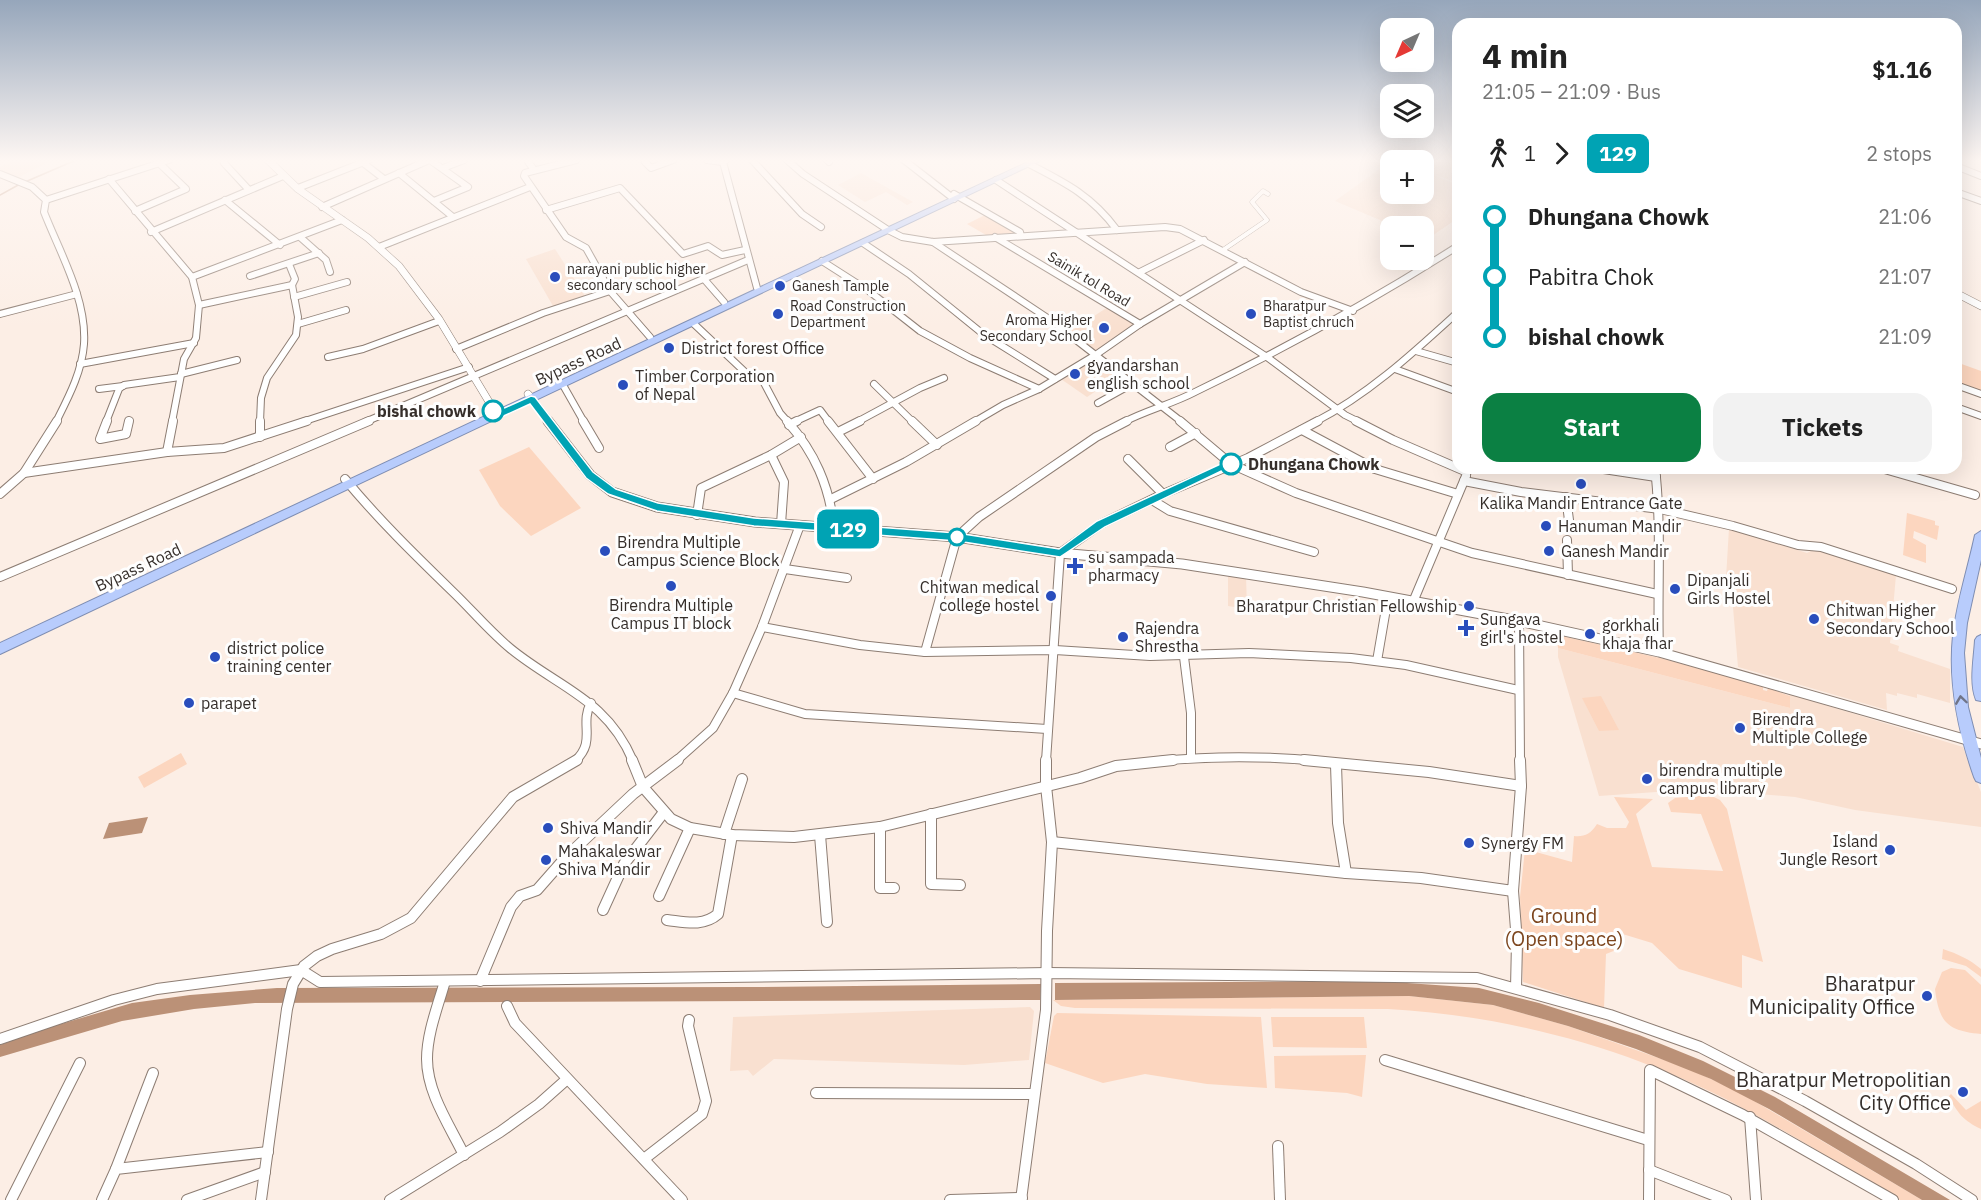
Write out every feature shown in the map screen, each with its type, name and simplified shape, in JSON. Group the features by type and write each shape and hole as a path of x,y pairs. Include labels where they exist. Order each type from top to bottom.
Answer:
{"highway":[{"name":"Bypass Road","path":"0,642 530,397 724,302 914,216"},
{"name":"Bypass Road","path":"530,397 563,385 863,243 887,229"},
{"name":"Bypass Road","path":"0,649 347,482"},
{"path":"1981,535 1962,619 1959,645 1960,692 1975,742 1981,777"},
{"path":"1981,640 1979,668 1981,696"}],"street":[{"path":"24,473 63,411 80,364 84,334 76,294 46,216"},
{"path":"139,216 192,277 199,305 196,338 184,359 167,452"},
{"path":"151,231 187,216"},
{"path":"244,216 279,245"},
{"path":"336,216 379,247 407,275 439,321 495,413"},
{"path":"550,216 566,237 586,248 610,291 650,337"},
{"path":"647,216 683,254 708,246 722,255 745,249"},
{"path":"737,216 757,288"},
{"path":"805,216 821,227"},
{"path":"867,216 902,237 933,242 1173,228 1188,231 1301,292 1353,311"},
{"path":"990,216 1020,232 1021,236"},
{"path":"1053,216 1267,357 1338,410 1393,440 1452,464"},
{"path":"1107,216 1117,230"},
{"path":"1223,250 1267,220 1264,216"},
{"path":"379,247 453,217"},
{"path":"192,277 342,220"},
{"path":"300,237 326,260 330,272"},
{"name":"Sainik tol Road","path":"995,237 1140,324"},
{"path":"1140,272 1204,240"},
{"path":"933,242 1002,285 1096,354 1163,405 1231,464 1296,493 1472,553 1657,594"},
{"path":"863,243 909,274 983,334 1055,379"},
{"path":"925,652 957,537 979,517 1096,437 1267,357 1353,311 1452,250"},
{"path":"250,276 319,253"},
{"path":"0,577 748,260"},
{"path":"822,261 869,291 920,331 970,358 1039,389"},
{"path":"831,499 937,445 1003,405 1039,389 1140,324 1245,262"},
{"path":"199,305 291,285 295,279 289,264"},
{"path":"704,279 724,302"},
{"path":"294,297 347,282"},
{"path":"260,437 264,385 275,364 294,340 298,324 291,285"},
{"path":"456,349 543,313 610,291"},
{"path":"0,314 76,294"},
{"path":"1962,295 1981,306"},
{"path":"298,324 346,310"},
{"path":"1060,553 1101,524 1302,430 1338,410 1395,369 1452,318"},
{"path":"328,357 363,349 439,321"},
{"path":"693,323 746,374 763,381 780,413 807,444 831,499 834,527"},
{"path":"80,364 194,343"},
{"path":"1416,351 1452,361"},
{"path":"99,389 180,375 237,360"},
{"path":"0,494 4,486 24,473 167,452 224,448 468,367"},
{"path":"1395,369 1452,390"},
{"path":"838,432 920,388 944,378"},
{"path":"1098,403 1134,383"},
{"path":"874,384 937,445"},
{"path":"124,385 119,389 100,439 126,434 129,421"},
{"path":"563,385 574,400 587,433 599,448"},
{"path":"1962,387 1981,394"},
{"path":"530,397 580,466 601,484 626,498 697,515 781,524 957,537 1060,553 1226,570 1388,597 1519,621 1659,652 1975,742"},
{"path":"1962,409 1981,416"},
{"path":"789,425 813,411 820,410 873,479"},
{"path":"1302,430 1374,469 1458,494"},
{"path":"1170,447 1196,433"},
{"path":"697,515 701,488 801,438"},
{"path":"771,454 784,482 781,524"},
{"path":"1128,459 1162,494"},
{"path":"1413,602 1467,474"},
{"path":"1636,474 1656,477"},
{"path":"1656,474 1660,509 1657,594 1659,652"},
{"path":"1902,474 1975,495"},
{"path":"1464,481 1521,492 1660,509 1733,526 1798,545 1821,547 1952,589"},
{"path":"347,482 370,510 511,649 591,703 617,730 643,787 671,819 690,828 728,835 794,837 880,827 1080,778 1116,766 1191,758 1284,758 1336,765 1429,772 1521,786"},
{"path":"1566,497 1569,520"},
{"path":"1152,500 1170,511 1314,552"},
{"path":"480,981 511,907 517,900 537,890 566,857 643,787 704,739 721,717 762,627 800,525"},
{"path":"1567,540 1568,575"},
{"path":"950,1200 1022,1199 1046,1010 1048,976 1047,932 1052,842 1046,786 1047,729 1060,553"},
{"path":"785,569 847,578"},
{"path":"1377,661 1388,597"},
{"path":"1516,988 1517,942 1513,891 1521,786 1518,690 1519,621"},
{"path":"762,627 860,645 925,652 1054,650 1184,657 1249,653 1377,661 1406,665 1518,690"},
{"path":"1184,657 1191,713 1191,758"},
{"path":"733,693 805,714 1047,729"},
{"path":"261,1200 287,1008 293,983 301,970 313,957 324,950 390,932 401,927 411,918 513,797 528,786 569,766 578,759 586,748 588,738 586,713 591,703"},
{"path":"1336,765 1338,823 1346,873"},
{"path":"667,920 704,923 714,920 718,914 728,835 742,779"},
{"path":"603,910 624,864 664,812"},
{"path":"931,814 931,884 960,885"},
{"path":"880,827 880,888 894,888"},
{"path":"659,896 690,828"},
{"path":"820,835 827,922"},
{"path":"1052,842 1346,873 1421,878 1513,891"},
{"path":"0,1039 114,1000 157,989 301,970 320,982 1048,976 1477,978 1610,1014 1700,1047 1805,1101 1916,1164 1972,1200"},
{"path":"445,981 430,1039 428,1071 464,1155"},
{"path":"507,1006 515,1023 566,1080 682,1200"},
{"path":"644,1159 702,1114 706,1101 688,1026 689,1020"},
{"path":"1385,1060 1648,1140"},
{"path":"11,1200 80,1063"},
{"path":"1649,1200 1650,1070 1700,1091 1750,1117 1893,1200"},
{"path":"102,1200 153,1073"},
{"path":"390,1200 464,1155 535,1107 566,1080"},
{"path":"816,1093 1034,1094"},
{"path":"1750,1117 1756,1200"},
{"path":"1278,1146 1280,1200"},
{"path":"116,1169 268,1152"},
{"path":"1649,1170 1726,1200"},
{"path":"187,1200 265,1172"}],"shaded area":[{"path":"1434,216 1452,216 1452,222 1434,234"},
{"name":"narayani public higher secondary school","path":"555,249 585,296 553,306 526,259"},
{"name":"Aroma Higher Secondary School","path":"1108,307 1137,324 1096,351 1071,331"},
{"name":"Aroma Higher Secondary School","path":"1092,361 1117,377 1087,397 1061,379"},
{"name":"Chitwan Higher Secondary School","path":"1729,528 1807,553 1815,549 1896,575 1890,643 1899,646 1898,651 1950,669 1950,703 1917,694 1917,698 1886,693 1887,710 1738,667 1733,607 1725,595"},
{"path":"1228,575 1246,577 1247,609 1228,606"},
{"name":"Birendra Multiple College","path":"1558,648 1790,708 1789,694 1963,747 1981,792 1981,827 1855,810 1795,797 1699,789 1599,796 1558,657"},
{"path":"148,817 142,833 103,839 109,823"},
{"path":"1378,981 1479,988 1539,1003 1639,1035 1703,1061 1775,1097 1950,1200 1922,1200 1769,1109 1711,1079 1636,1049 1568,1026 1493,1005 1409,996 1055,1000 1055,983"},
{"path":"1041,984 1040,1000 255,1003 194,1009 122,1021 0,1057 0,1045 37,1031 132,1003 190,995 277,988"},
{"path":"1030,1007 1034,1011 1029,1060 964,1065 774,1059 753,1076 748,1070 730,1071 733,1017"}],"green space":[{"path":"983,216 990,216 1017,233 986,235 967,224"},
{"path":"1962,364 1981,371 1981,393 1962,385"},
{"path":"529,447 581,508 531,536 500,506 479,470"},
{"path":"1907,513 1935,521 1935,525 1939,526 1937,540 1914,531 1913,538 1926,545 1926,563 1903,555"},
{"path":"1557,635 1660,658 1763,686 1763,690 1767,691 1768,688 1790,696 1790,708 1558,648"},
{"path":"1601,696 1619,730 1599,731 1582,698"},
{"path":"181,753 187,764 144,788 138,777"},
{"name":"Ground (Open space)","path":"1710,795 1720,800 1727,809 1763,962 1742,955 1742,988 1679,969 1652,943 1616,932 1616,950 1606,954 1604,1008 1523,982 1520,897 1525,849 1572,862 1574,836 1587,834 1597,824 1607,828 1626,828 1629,822 1614,797 1653,799 1636,814 1652,867 1723,871 1701,814 1671,812 1668,803 1675,798"},
{"path":"1943,949 1977,965 1981,969 1981,977 1966,966 1942,959"},
{"path":"1951,968 1965,970 1981,985 1981,1034 1953,1027 1947,1023 1939,1010 1935,989 1942,972"},
{"path":"1409,996 1493,1005 1568,1026 1687,1068 1739,1092 1922,1200 1900,1200 1754,1114 1668,1072 1623,1055 1531,1029 1436,1013 1388,1009 1075,1008 1061,1006 1053,1000"},
{"path":"1057,1013 1261,1017 1267,1088 1207,1084 1145,1074 1103,1083 1045,1063 1054,1016"},
{"path":"1271,1017 1364,1017 1367,1048 1273,1047"},
{"path":"1366,1055 1362,1097 1347,1093 1275,1088 1274,1056"},
{"path":"1951,1094 1966,1110 1981,1101 1981,1129 1962,1116 1949,1096"}],"bus line":[{"name":"129","path":"493,411 497,415 531,399 580,466 590,475 612,492 657,507 754,522 957,537 1060,553 1101,524 1231,464"}],"place":[{"name":"narayani public higher secondary school","path":"555,277"},
{"name":"Ganesh Tample","path":"780,286"},
{"name":"Road Construction Department","path":"778,314"},
{"name":"Bharatpur Baptist chruch","path":"1251,314"},
{"name":"Aroma Higher Secondary School","path":"1104,328"},
{"name":"District forest Office","path":"669,348"},
{"name":"gyandarshan english school","path":"1075,374"},
{"name":"Timber Corporation of Nepal","path":"623,385"},
{"name":"bishal chowk","path":"493,411"},
{"name":"Dhungana Chowk","path":"1231,464"},
{"name":"Kalika Mandir Entrance Gate","path":"1581,484"},
{"name":"Hanuman Mandir","path":"1546,526"},
{"name":"Birendra Multiple Campus Science Block","path":"605,551"},
{"name":"Ganesh Mandir","path":"1549,551"},
{"name":"su sampada pharmacy","path":"1075,566"},
{"name":"Birendra Multiple Campus IT block","path":"671,586"},
{"name":"Dipanjali Girls Hostel","path":"1675,589"},
{"name":"Chitwan medical college hostel","path":"1051,596"},
{"name":"Bharatpur Christian Fellowship","path":"1469,606"},
{"name":"Chitwan Higher Secondary School","path":"1814,619"},
{"name":"Sungava girl's hostel","path":"1466,628"},
{"name":"gorkhali khaja fhar","path":"1590,634"},
{"name":"Rajendra Shrestha","path":"1123,637"},
{"name":"district police training center","path":"215,657"},
{"name":"parapet","path":"189,703"},
{"name":"Birendra Multiple College","path":"1740,728"},
{"name":"birendra multiple campus library","path":"1647,779"},
{"name":"Shiva Mandir","path":"548,828"},
{"name":"Synergy FM","path":"1469,843"},
{"name":"Island Jungle Resort","path":"1890,850"},
{"name":"Mahakaleswar Shiva Mandir","path":"546,860"},
{"name":"Bharatpur Municipality Office","path":"1927,996"},
{"name":"Bharatpur Metropolitian City Office","path":"1963,1092"}]}
